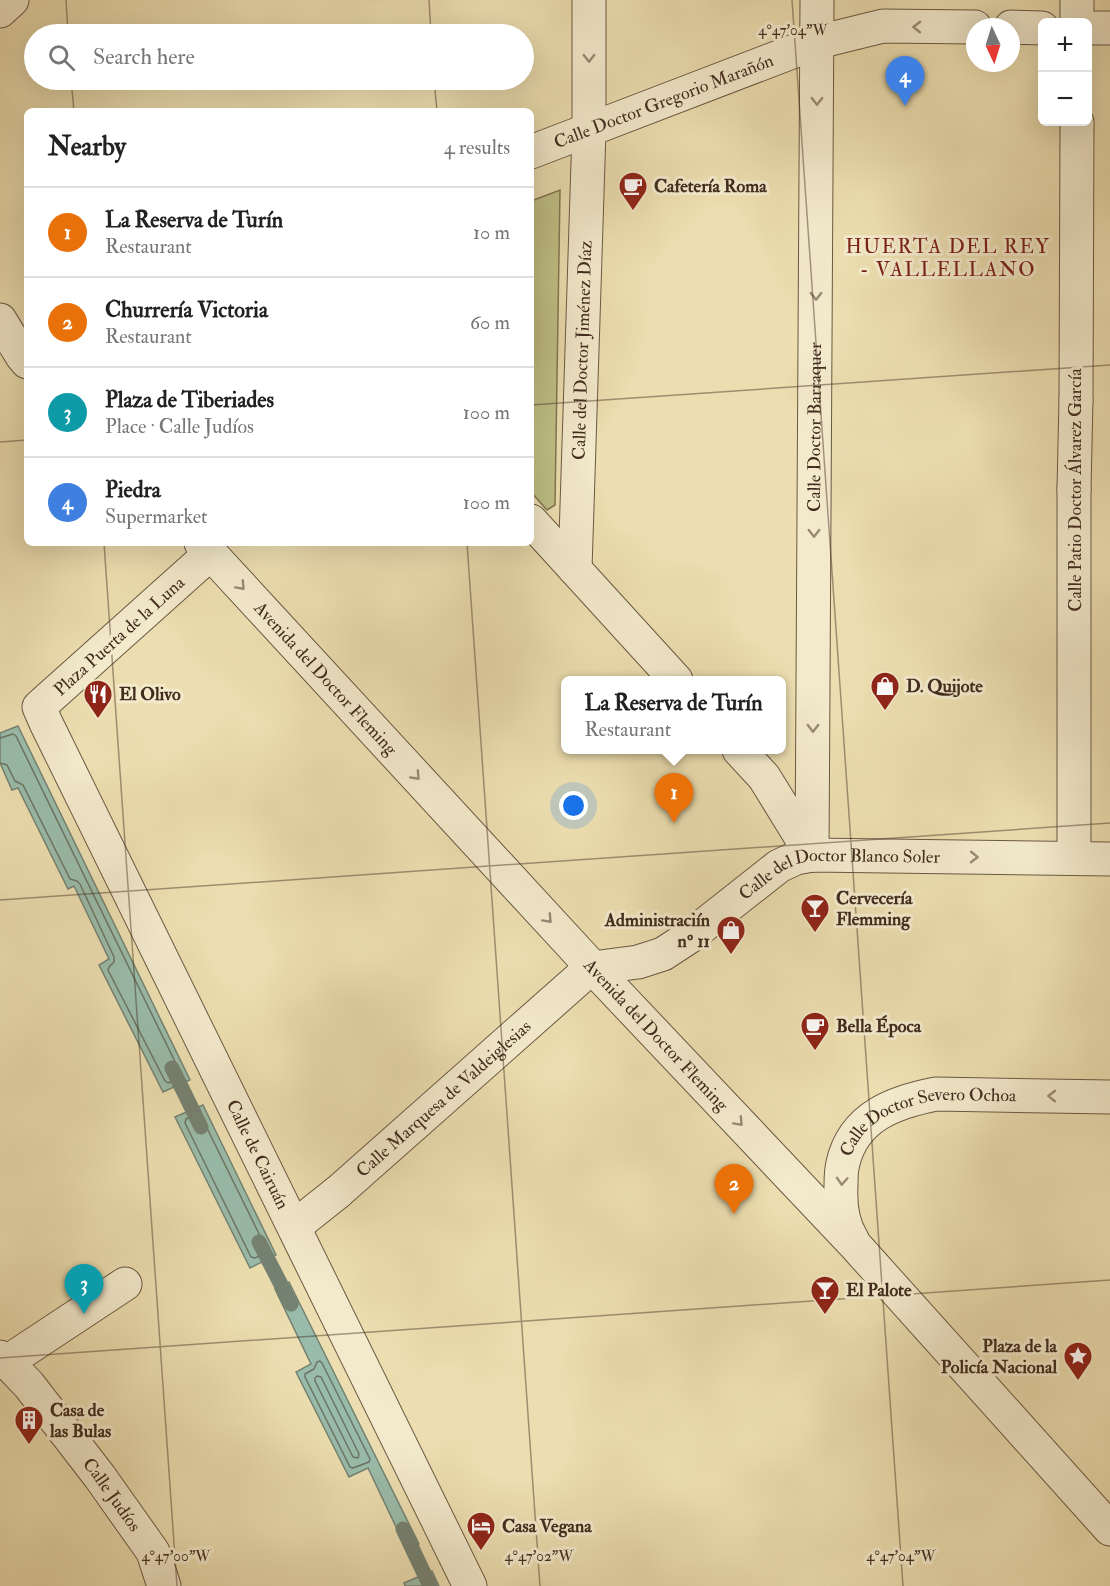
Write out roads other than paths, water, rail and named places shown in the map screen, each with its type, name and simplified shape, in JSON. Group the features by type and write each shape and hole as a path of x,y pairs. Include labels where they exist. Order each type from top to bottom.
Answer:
{"street":[{"path":"0,11 12,0"},
{"path":"589,0 589,131"},
{"name":"Calle Doctor Barraquer","path":"812,855 817,0"},
{"path":"1077,0 1077,18"},
{"name":"Calle Doctor Gregorio Marañón","path":"534,151 818,42 883,26 966,27"},
{"path":"1020,27 1038,28"},
{"path":"1092,28 1110,28"},
{"name":"Calle Patio Doctor Álvarez García","path":"1074,858 1077,126"},
{"name":"Calle del Doctor Jiménez Díaz","path":"575,569 589,131"},
{"path":"10,325 24,358"},
{"path":"534,524 671,676"},
{"name":"Plaza Puerta de la Luna","path":"46,723 39,707 206,548"},
{"name":"Avenida del Doctor Fleming","path":"206,548 592,967 855,1245 1110,1529"},
{"name":"Calle de Cairuán","path":"46,723 470,1586"},
{"path":"743,754 764,777 812,855"},
{"name":"Calle del Doctor Blanco Soler","path":"592,967 639,962 663,954 689,937 779,866 796,858 812,855 1110,859"},
{"name":"Calle Marquesa de Valdeiglesias","path":"294,1227 338,1192 592,967"},
{"name":"Calle Doctor Severo Ochoa","path":"855,1245 847,1231 841,1208 843,1164 851,1140 867,1122 889,1107 914,1098 936,1094 1110,1097"},
{"path":"4,1360 125,1284"},
{"name":"Calle Judíos","path":"4,1360 29,1385 100,1477 153,1552 164,1586"}],"water":[{"path":"18,726 190,1080 163,1092 99,965 109,959 74,886 68,889 18,788 12,790 0,763 0,733"},
{"path":"203,1105 276,1255 250,1268 175,1117"},
{"path":"289,1282 419,1544 407,1550 368,1468 349,1477 296,1372 311,1364 275,1289"},
{"path":"432,1571 439,1586 405,1586 404,1583"}],"waterway":[{"path":"172,1068 201,1127"},
{"path":"259,1242 291,1304"},
{"path":"403,1529 430,1586"}],"place":[{"name":"Piedra","path":"905,106"},
{"name":"Cafetería Roma","path":"633,212"},
{"name":"D. Quijote","path":"885,712"},
{"name":"El Olivo","path":"98,720"},
{"name":"La Reserva de Turín","path":"674,823"},
{"name":"Cervecería Flemming","path":"815,934"},
{"name":"Administraciín nº 11","path":"731,956"},
{"name":"Bella Época","path":"815,1052"},
{"name":"Churrería Victoria","path":"734,1214"},
{"name":"Plaza de Tiberiades","path":"84,1314"},
{"name":"El Palote","path":"825,1316"},
{"name":"Plaza de la Policía Nacional","path":"1078,1382"},
{"name":"Casa de las Bulas","path":"29,1446"},
{"name":"Casa Vegana","path":"481,1552"}],"district":[{"name":"HUERTA DEL REY - VALLELLANO","path":"948,258"}]}
